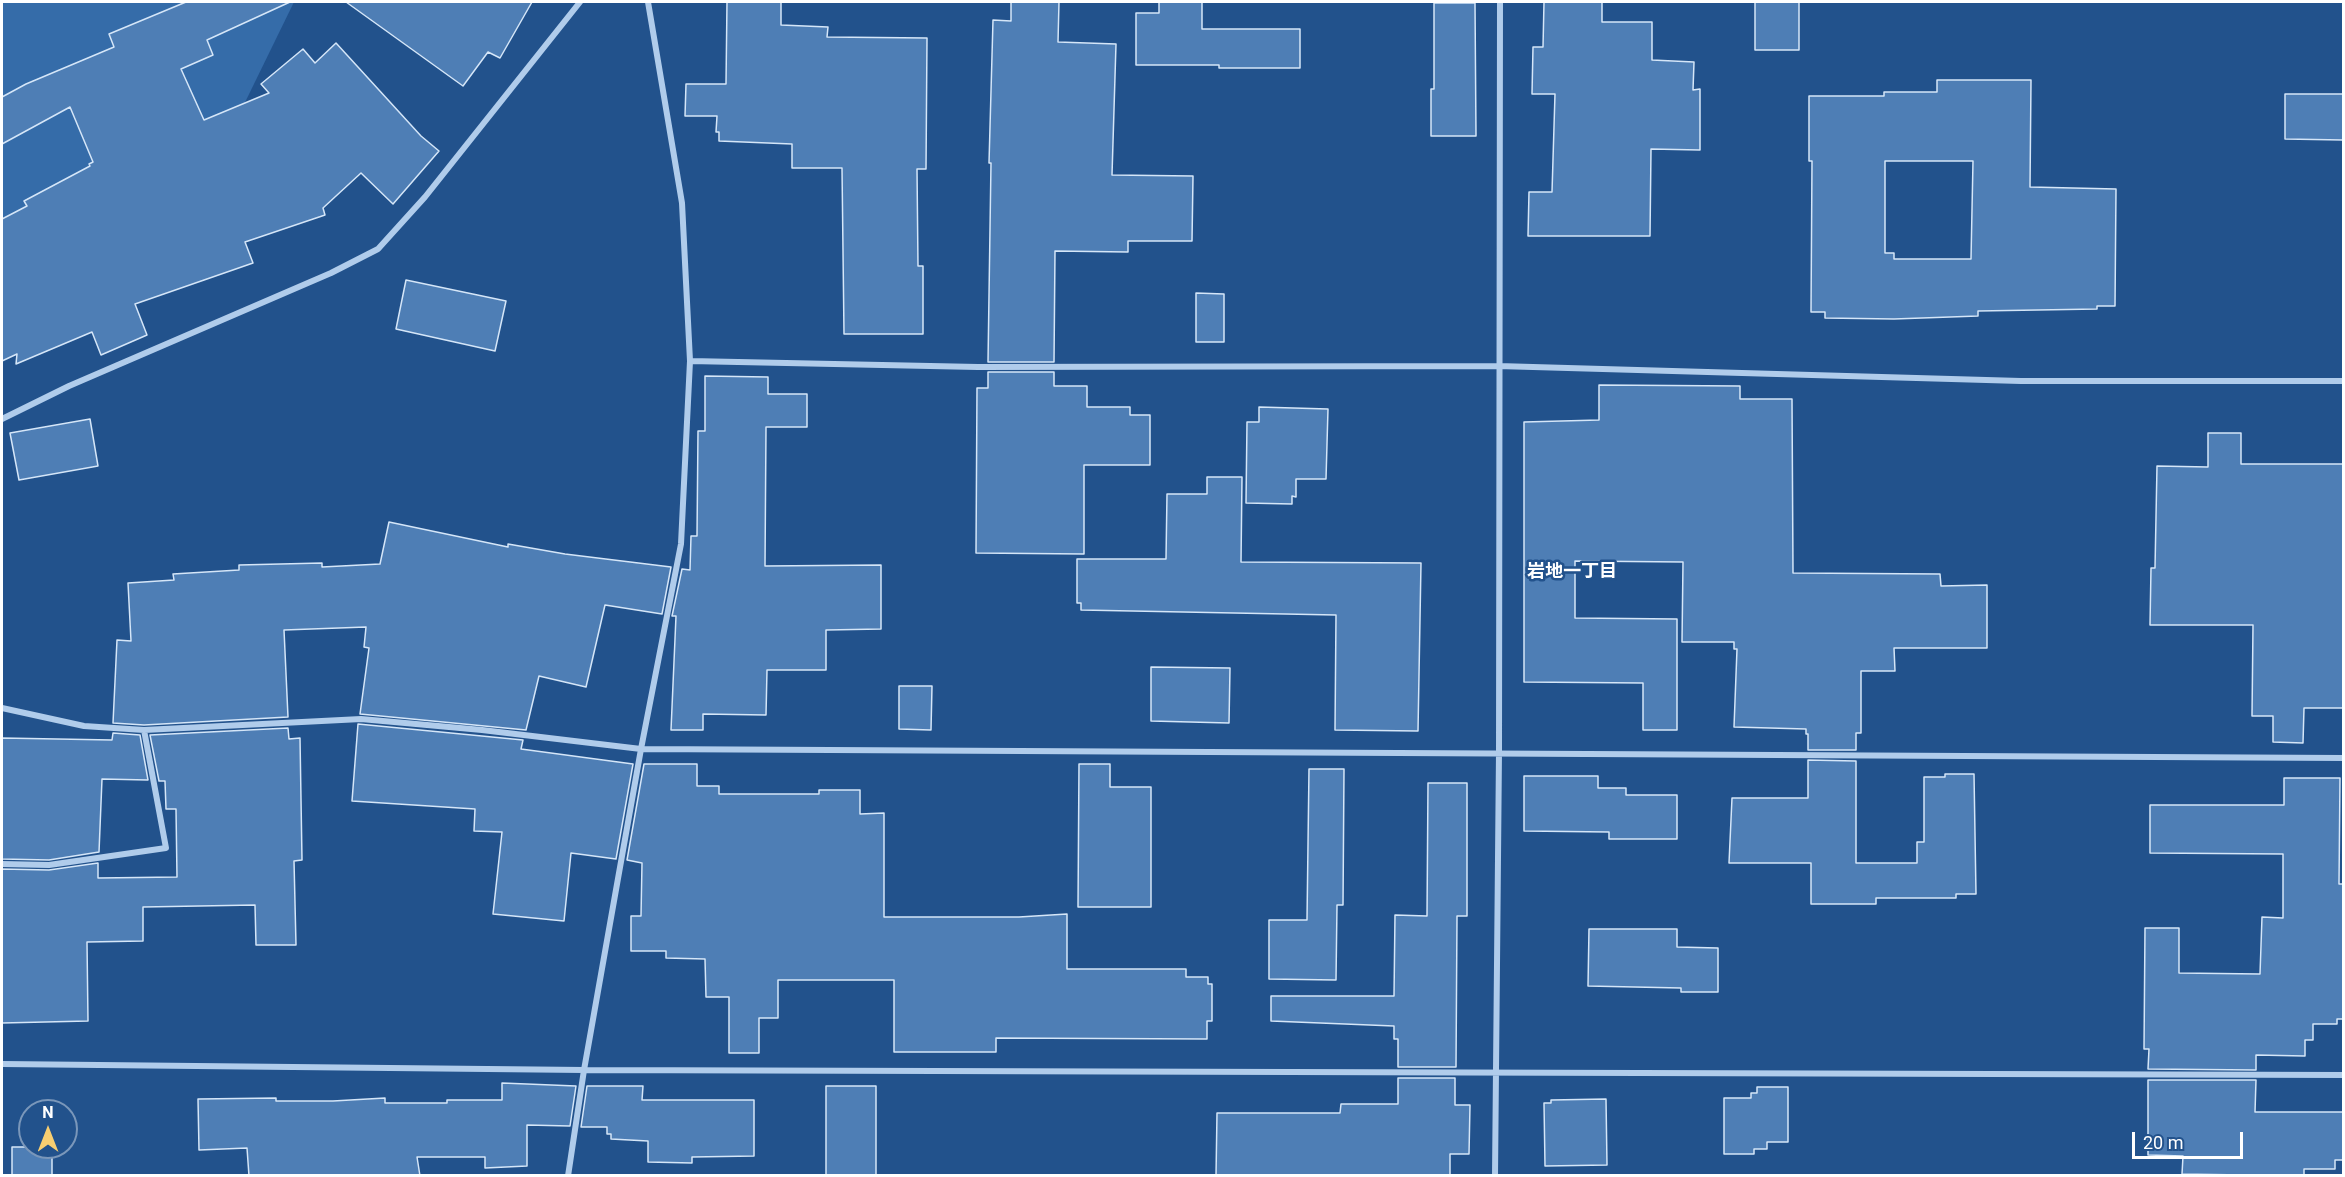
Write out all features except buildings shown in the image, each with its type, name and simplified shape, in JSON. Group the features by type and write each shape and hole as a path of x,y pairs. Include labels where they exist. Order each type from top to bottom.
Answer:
{"street":[{"path":"2,419 69,386 331,273 378,249 425,197 580,2"},
{"path":"568,1176 584,1070 641,749 681,544 690,361 682,203 648,2"},
{"path":"1495,1176 1499,752 1500,2"},
{"path":"690,361 978,367 1498,366 2021,381 2343,381"},
{"path":"2,708 84,726 144,729 361,719 482,729 641,749 2343,758"},
{"path":"2,864 49,865 166,848 144,729"},
{"path":"2,1064 584,1070 2343,1075"}],"shaded area":[{"path":"2,2 294,2 211,172 2,245"}],"district":[{"name":"岩地一丁目","path":"1572,572"}]}
